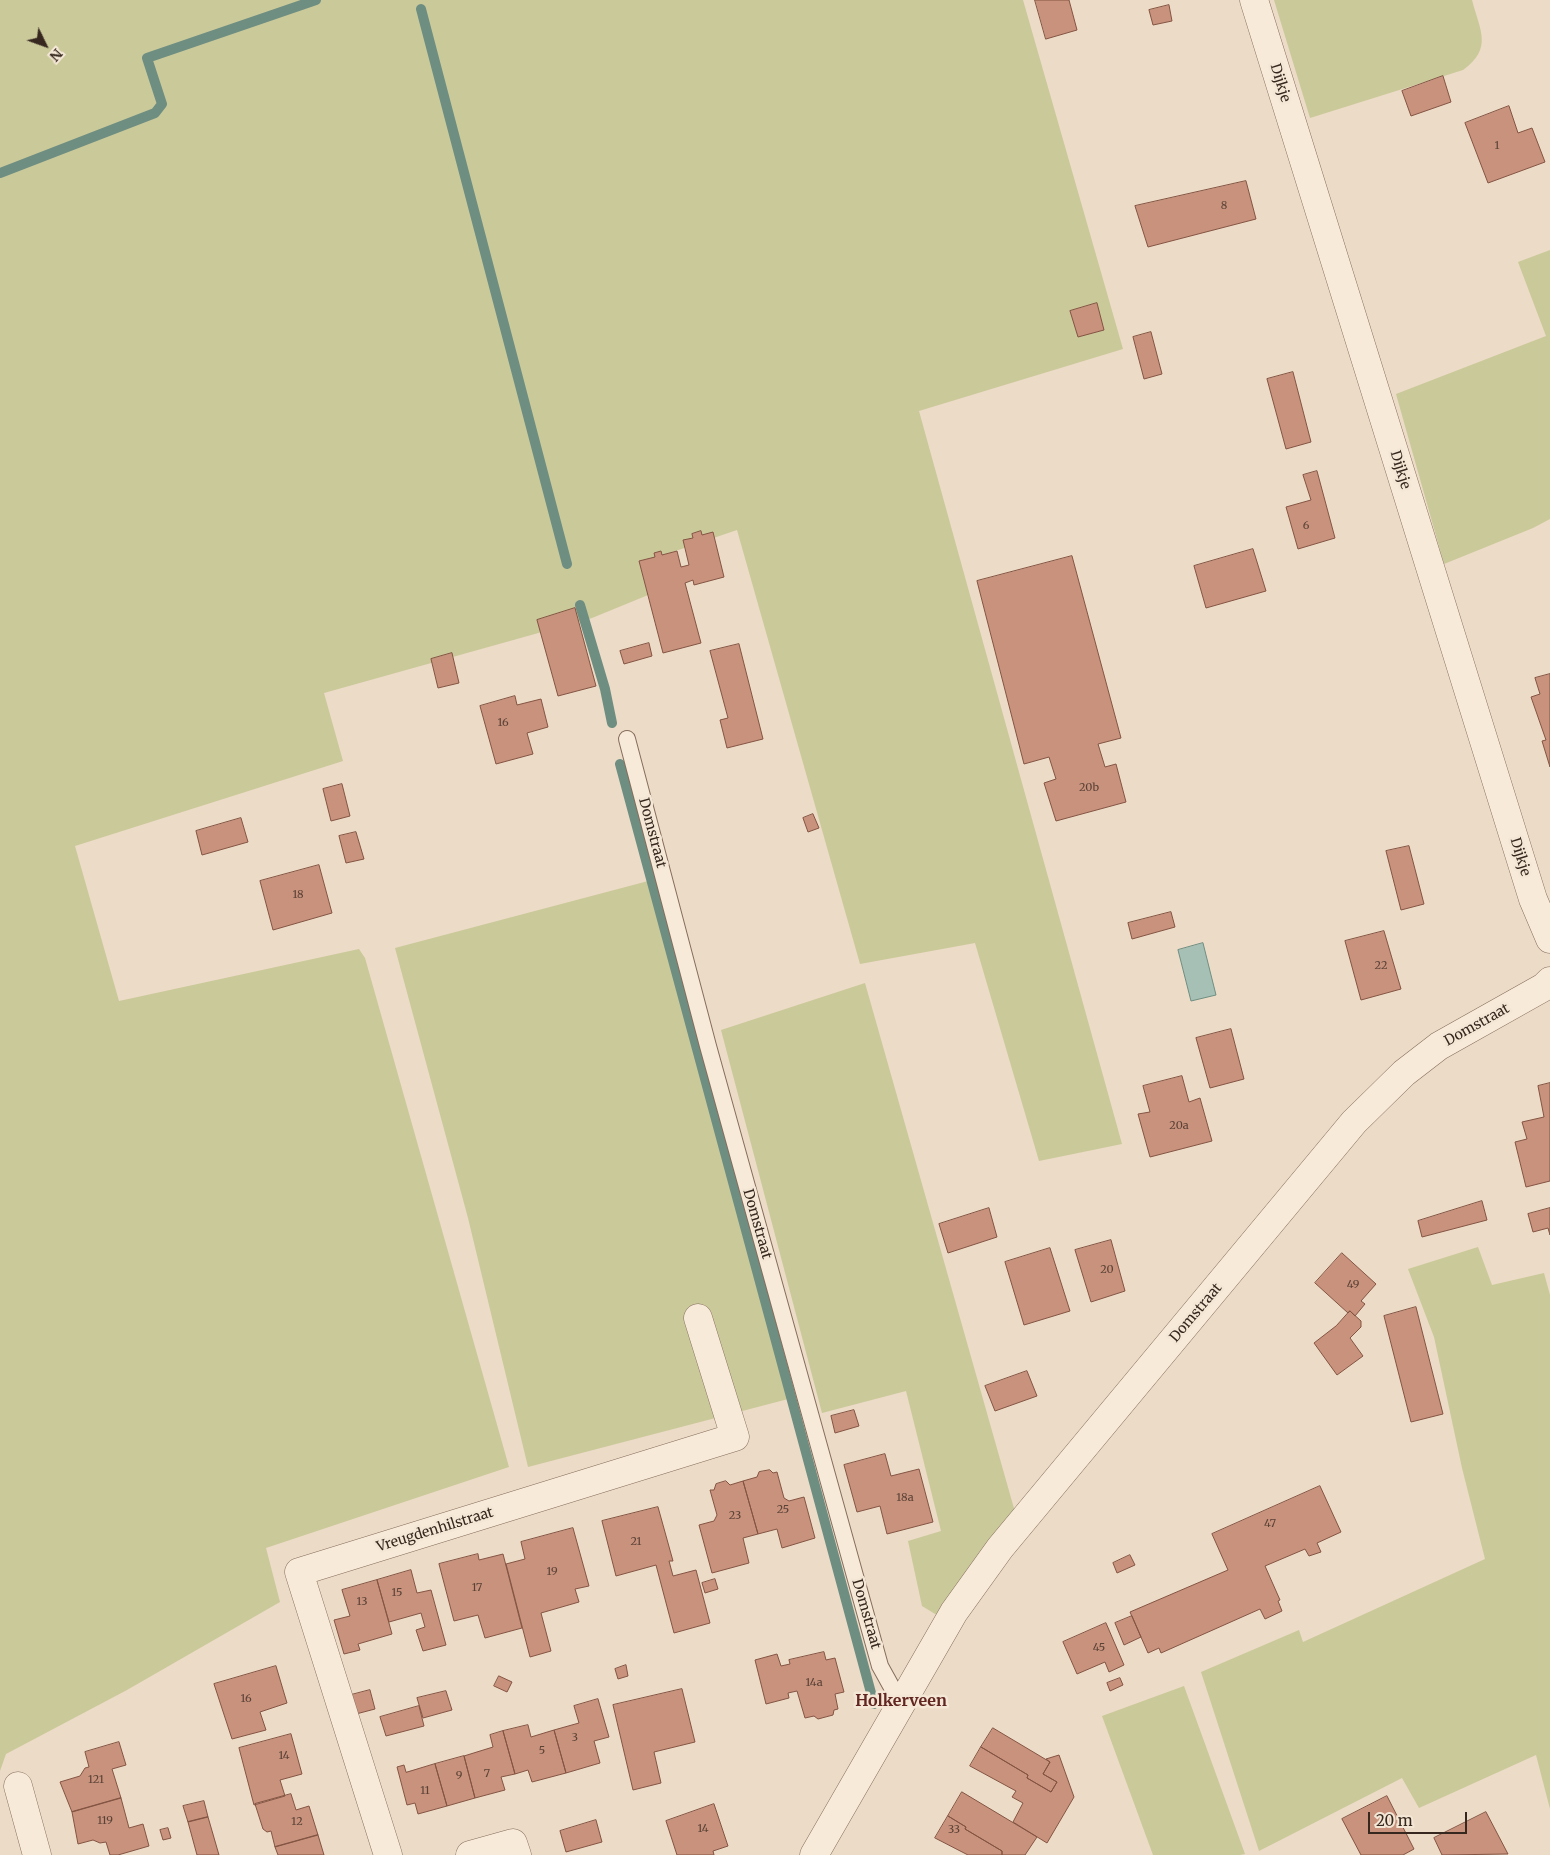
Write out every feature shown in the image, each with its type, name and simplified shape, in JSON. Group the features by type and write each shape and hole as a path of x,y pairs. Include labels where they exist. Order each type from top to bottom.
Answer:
{"street":[{"name":"Dijkje","path":"1254,0 1532,899 1550,938"},
{"name":"Domstraat","path":"814,1855 954,1612 1000,1548 1354,1122 1404,1073 1439,1046 1544,987 1550,981"},
{"name":"Vreugdenhilstraat","path":"388,1855 299,1572 736,1437 698,1318"},
{"path":"18,1786 37,1855"},
{"path":"470,1855 514,1843 517,1855"}],"lane":[{"name":"Domstraat","path":"627,739 708,1046 878,1656 901,1704"}],"green space":[{"path":"0,0 1023,0 1123,349 919,411 1122,1144 1039,1161 975,943 860,964 737,530 646,561 653,593 592,618 324,693 343,761 75,846 119,1001 359,949 365,958 509,1467 266,1548 280,1602 127,1690 6,1754 0,1771"},
{"path":"1274,0 1472,0 1481,30 1481,46 1472,62 1463,70 1310,118"},
{"path":"1550,250 1550,519 1533,528 1444,564 1396,394 1546,336 1518,262"},
{"path":"652,880 792,1398 528,1467 468,1218 395,948"},
{"path":"865,983 1017,1519 940,1617 922,1606 908,1541 941,1531 906,1391 822,1413 721,1030"},
{"path":"1478,1247 1492,1285 1544,1273 1550,1295 1550,1809 1536,1755 1419,1808 1402,1778 1259,1851 1201,1672 1299,1630 1303,1642 1485,1559 1462,1468 1434,1337 1408,1269"},
{"path":"1184,1686 1245,1854 1153,1855 1102,1716"}],"shaded area":[{"path":"1203,943 1216,995 1191,1001 1178,950"}],"building":[{"path":"1035,0 1069,0 1077,30 1046,39"},
{"path":"1169,5 1172,21 1153,25 1149,10"},
{"path":"1443,76 1451,102 1411,116 1402,91"},
{"path":"1509,106 1518,133 1532,128 1545,162 1488,183 1465,123"},
{"path":"1246,181 1256,219 1148,247 1135,206"},
{"path":"1097,303 1104,330 1078,337 1070,311"},
{"path":"1151,332 1162,374 1144,379 1133,337"},
{"path":"1293,372 1311,442 1286,449 1267,379"},
{"path":"1317,471 1335,538 1298,549 1286,507 1311,500 1303,475"},
{"path":"701,531 702,535 713,532 724,577 694,585 693,580 685,583 701,643 663,653 639,561 655,557 654,553 661,551 662,555 677,551 681,567 689,565 683,540 693,538 692,534"},
{"path":"1253,549 1266,591 1206,608 1194,566"},
{"path":"1072,556 1121,738 1098,744 1105,767 1116,764 1126,802 1056,821 1044,783 1056,779 1049,757 1024,764 977,581"},
{"path":"575,608 596,686 558,696 537,620"},
{"path":"649,643 652,656 624,664 620,651"},
{"path":"739,644 763,739 727,748 720,720 728,718 710,651"},
{"path":"452,653 459,683 438,688 431,659"},
{"path":"1550,674 1550,767 1542,741 1546,740 1531,697 1540,694 1535,678"},
{"path":"515,696 517,705 541,699 548,727 527,733 533,754 496,764 480,706"},
{"path":"342,784 350,816 331,821 323,789"},
{"path":"813,814 819,828 808,832 803,818"},
{"path":"241,818 248,842 202,855 196,831"},
{"path":"356,832 364,859 346,863 339,836"},
{"path":"1409,846 1424,904 1401,910 1386,851"},
{"path":"319,865 332,913 273,930 260,881"},
{"path":"1171,912 1175,927 1132,939 1128,923"},
{"path":"1384,931 1401,989 1361,1000 1345,941"},
{"path":"1231,1029 1244,1079 1210,1088 1196,1038"},
{"path":"1182,1076 1189,1102 1200,1098 1212,1141 1150,1157 1138,1114 1150,1112 1143,1086"},
{"path":"1550,1083 1550,1181 1526,1187 1515,1142 1527,1139 1522,1122 1544,1117 1538,1086"},
{"path":"1482,1201 1487,1220 1422,1237 1418,1221"},
{"path":"989,1208 997,1237 948,1253 939,1224"},
{"path":"1550,1208 1550,1235 1548,1228 1533,1232 1528,1214"},
{"path":"1111,1240 1125,1291 1091,1302 1075,1250"},
{"path":"1050,1248 1070,1311 1024,1325 1005,1262"},
{"path":"1342,1253 1376,1284 1361,1301 1365,1304 1355,1316 1350,1311 1348,1313 1315,1283"},
{"path":"1416,1307 1443,1414 1411,1422 1384,1316"},
{"path":"1350,1311 1361,1321 1361,1327 1350,1338 1363,1356 1337,1375 1314,1343 1336,1326"},
{"path":"1027,1371 1037,1396 995,1411 985,1386"},
{"path":"854,1410 859,1426 835,1433 831,1416"},
{"path":"885,1454 891,1476 919,1469 933,1522 887,1534 880,1506 857,1512 844,1465"},
{"path":"770,1470 773,1473 777,1472 784,1498 789,1501 804,1497 815,1538 782,1548 777,1529 758,1534 743,1481 757,1477 759,1472"},
{"path":"726,1481 730,1485 743,1481 758,1534 743,1538 749,1563 712,1573 699,1525 714,1521 717,1515 710,1490 714,1490 716,1484"},
{"path":"1320,1486 1341,1532 1317,1543 1321,1552 1309,1556 1305,1549 1265,1566 1280,1600 1278,1601 1282,1611 1265,1619 1260,1609 1161,1653 1159,1648 1148,1653 1130,1612 1228,1570 1212,1534"},
{"path":"658,1507 673,1561 669,1561 673,1576 696,1570 710,1623 674,1633 656,1565 616,1576 602,1521"},
{"path":"573,1528 589,1586 575,1589 579,1602 541,1613 551,1651 530,1657 506,1564 525,1559 521,1542"},
{"path":"478,1554 479,1560 503,1554 522,1628 485,1638 478,1615 454,1621 439,1564"},
{"path":"1130,1555 1135,1565 1117,1573 1113,1563"},
{"path":"411,1570 417,1593 431,1590 446,1645 423,1651 416,1630 425,1627 421,1613 389,1622 377,1580"},
{"path":"715,1579 718,1589 705,1593 702,1583"},
{"path":"377,1580 392,1634 358,1644 360,1650 344,1654 334,1620 350,1616 342,1590"},
{"path":"1132,1616 1141,1637 1124,1645 1115,1623"},
{"path":"1106,1623 1124,1665 1109,1672 1105,1662 1077,1674 1063,1642"},
{"path":"824,1652 826,1660 835,1658 844,1692 835,1694 838,1709 834,1710 833,1715 818,1719 814,1716 805,1718 797,1691 788,1693 789,1698 766,1704 755,1660 777,1654 781,1666 790,1664 789,1660"},
{"path":"626,1665 628,1676 618,1679 615,1669"},
{"path":"276,1666 287,1703 260,1712 266,1730 232,1739 214,1684"},
{"path":"499,1676 512,1682 507,1692 494,1686"},
{"path":"1120,1678 1123,1685 1110,1691 1107,1683"},
{"path":"682,1689 695,1742 654,1752 661,1783 633,1790 613,1705"},
{"path":"370,1690 375,1709 356,1714 351,1695"},
{"path":"446,1691 452,1710 423,1718 417,1698"},
{"path":"598,1699 609,1737 594,1741 600,1763 566,1773 554,1730 579,1723 574,1706"},
{"path":"419,1706 424,1726 386,1736 380,1717"},
{"path":"528,1725 531,1737 554,1730 566,1773 532,1782 528,1770 515,1774 503,1731"},
{"path":"993,1728 1050,1762 1043,1774 1057,1782 1051,1792 1027,1778 1028,1775 981,1747"},
{"path":"503,1731 515,1774 501,1777 505,1790 475,1798 464,1756 493,1747 490,1735"},
{"path":"291,1734 302,1774 280,1780 285,1796 254,1805 239,1748"},
{"path":"119,1742 126,1765 112,1769 121,1798 72,1812 60,1782 80,1776 85,1768 89,1767 85,1752"},
{"path":"981,1747 1028,1775 1027,1778 1051,1792 1057,1782 1043,1774 1050,1762 1046,1759 1059,1755 1074,1797 1047,1843 1013,1822 1023,1803 1012,1797 1016,1791 970,1766"},
{"path":"464,1756 475,1798 447,1806 435,1764"},
{"path":"435,1764 447,1806 418,1814 415,1803 407,1805 397,1767 404,1765 406,1772"},
{"path":"962,1792 1037,1837 1025,1855 1002,1855 1002,1851 965,1829 966,1827 948,1816"},
{"path":"291,1794 296,1810 309,1806 318,1835 275,1847 271,1831 267,1832 263,1829 255,1804"},
{"path":"1387,1796 1414,1849 1403,1855 1361,1855 1342,1819"},
{"path":"121,1798 129,1828 143,1824 149,1846 118,1855 110,1855 106,1842 100,1843 93,1840 78,1844 72,1812"},
{"path":"204,1801 208,1817 188,1822 183,1806"},
{"path":"714,1804 728,1846 713,1851 714,1855 677,1855 666,1821"},
{"path":"1486,1812 1508,1854 1442,1855 1434,1838"},
{"path":"948,1816 966,1827 965,1829 1002,1851 1002,1855 968,1855 935,1838"},
{"path":"208,1817 219,1855 197,1855 188,1822"},
{"path":"596,1820 602,1842 566,1852 560,1831"},
{"path":"168,1828 171,1838 163,1840 160,1830"},
{"path":"318,1835 324,1855 278,1855 275,1847"}],"waterway":[{"path":"0,173 155,113 162,104 147,58 316,0"},
{"path":"421,9 567,564"},
{"path":"580,605 605,689 612,723"},
{"path":"620,764 874,1704"}],"district":[{"name":"Holkerveen","path":"901,1701"}]}
